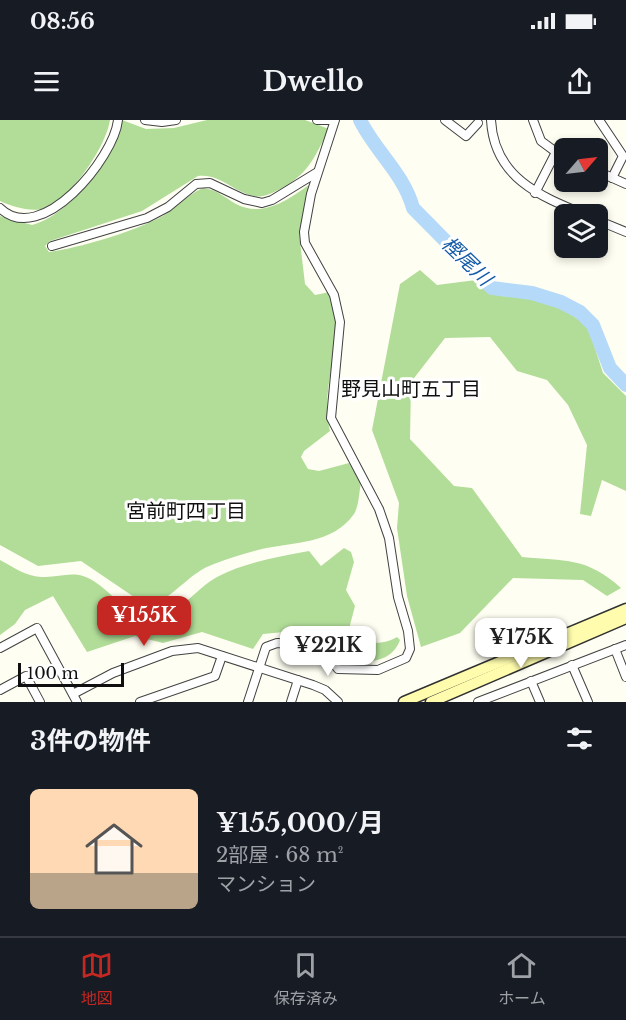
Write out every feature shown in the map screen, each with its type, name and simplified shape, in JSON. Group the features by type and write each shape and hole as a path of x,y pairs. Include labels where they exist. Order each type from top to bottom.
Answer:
{"street":[{"path":"0,207 9,214 23,218 39,216 57,207 68,198 92,170 114,134 118,120"},
{"path":"145,120 176,120"},
{"path":"248,702 258,667 267,647 277,643 319,644 338,669 378,670 406,658 410,649 398,597 389,538 379,509 331,418 340,322 334,295 305,243 304,232 316,173 333,120 317,120"},
{"path":"445,120 466,136 476,121 492,131"},
{"path":"491,120 492,131 509,168 535,193 561,204"},
{"path":"533,120 541,141 554,153"},
{"path":"598,120 623,156 612,178"},
{"path":"535,193 554,156"},
{"path":"52,246 147,218 168,207 196,184 210,183 244,200 262,202 272,200 316,173"},
{"path":"608,176 626,184"},
{"path":"608,225 626,232"},
{"path":"404,702 626,609"},
{"path":"431,702 626,618"},
{"path":"0,648 37,628 77,702"},
{"path":"478,702 490,700 531,681 626,645"},
{"path":"73,694 113,673 172,651 198,648 325,690 338,702"},
{"path":"615,649 626,676"},
{"path":"140,702 215,676 222,656"},
{"path":"572,665 588,702"},
{"path":"0,690 26,676 40,702"},
{"path":"291,702 298,680"},
{"path":"531,681 540,702"}],"green space":[{"path":"0,120 110,120 103,142 80,178 54,204 34,210 0,201"},
{"path":"122,120 146,129 174,128 207,120 305,120 329,129 303,172 287,185 271,193 254,196 213,177 198,176 142,211 50,241 45,246 49,252 62,250 132,230 163,216 203,188 217,192 236,204 255,209 284,201 309,185 299,233 305,284 315,295 330,292 337,324 327,404 330,431 304,451 301,457 308,469 319,471 349,463 361,483 356,511 345,524 335,531 312,540 262,549 214,564 198,572 154,605 137,599 81,561 38,566 0,545 0,216 32,225 61,210 89,183 101,167 111,151"},
{"path":"420,270 437,285 476,280 500,296 534,298 567,311 588,327 603,373 626,396 626,491 602,480 591,516 580,514 587,445 568,405 547,380 517,371 490,337 445,338 411,382 410,439 454,486 472,488 522,557 575,562 597,571 621,588 607,596 583,580 513,578 460,633 421,647 407,596 397,528 399,503 372,430 400,284"},
{"path":"344,548 351,552 354,562 346,590 355,606 350,625 352,638 375,643 386,642 397,637 400,640 390,654 375,661 339,658 324,640 297,632 263,634 253,649 202,632 163,643 135,636 87,652 53,596 25,610 15,624 0,635 0,560 36,577 83,576 101,586 136,613 157,617 180,606 217,577 239,567 309,551 321,566"}],"waterway":[{"name":"樫尾川","path":"360,120 403,184 413,208 492,288 532,293 561,302 580,312 593,325 610,368 626,385"}],"district":[{"name":"野見山町五丁目","path":"411,389"},
{"name":"宮前町四丁目","path":"186,511"}]}
